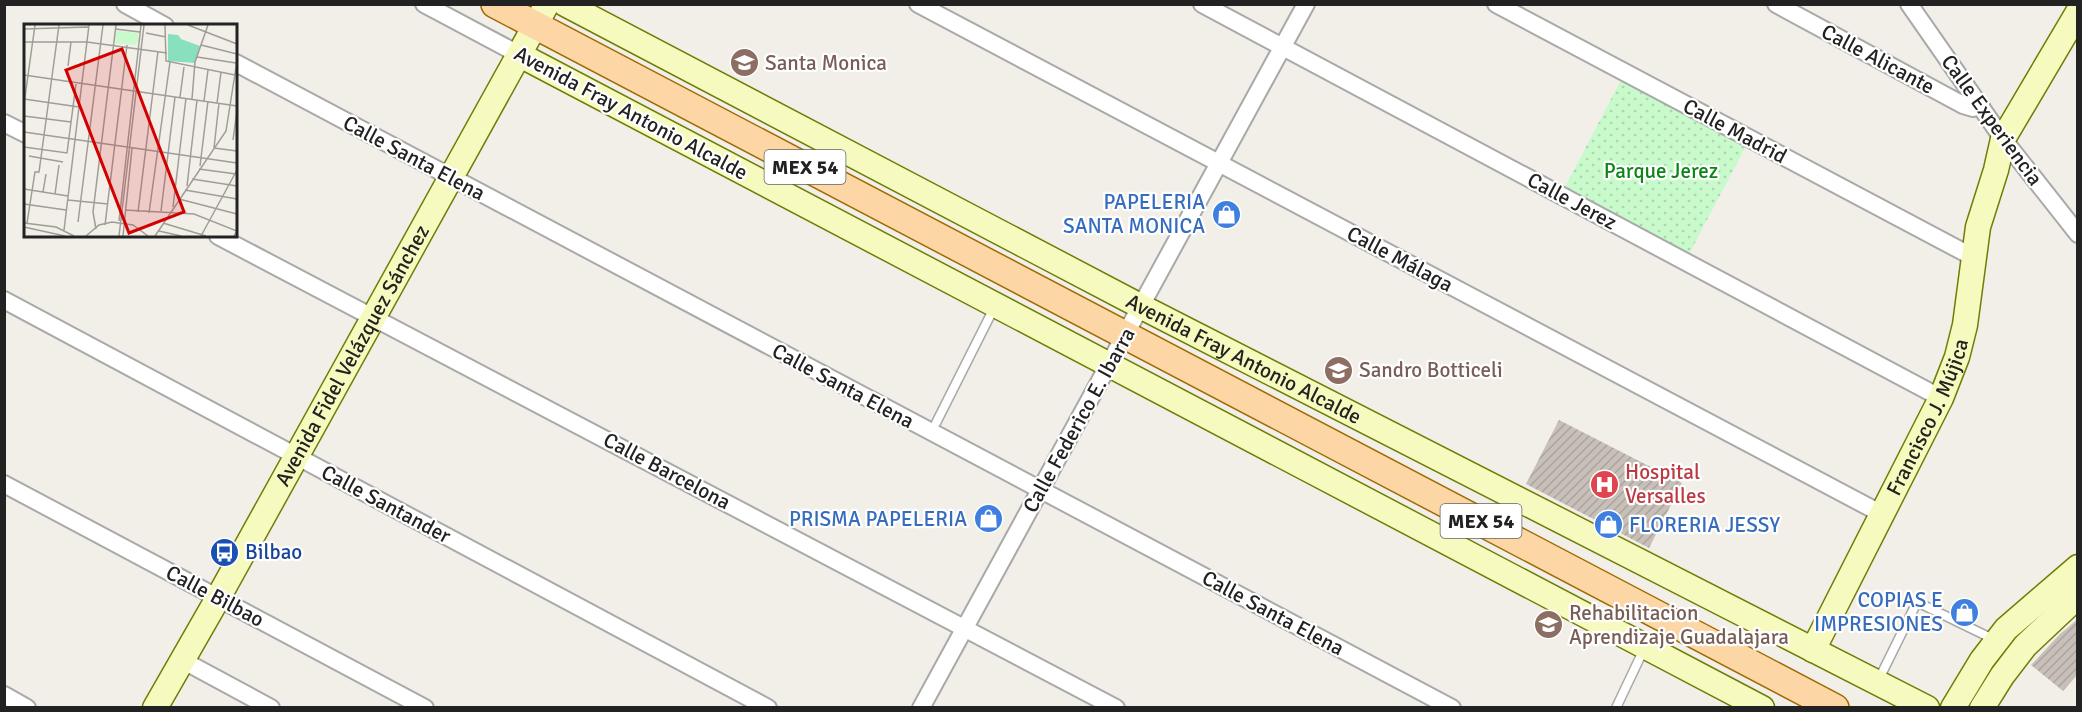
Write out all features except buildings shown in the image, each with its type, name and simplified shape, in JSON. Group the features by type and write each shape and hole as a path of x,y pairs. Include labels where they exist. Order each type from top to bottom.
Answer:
{"main road":[{"name":"Avenida Fray Antonio Alcalde","path":"495,4 541,15 1126,335 1836,708"}],"street":[{"path":"125,4 161,24"},
{"name":"Avenida Fray Antonio Alcalde","path":"424,4 1762,708"},
{"name":"Avenida Fray Antonio Alcalde","path":"565,4 1142,307 1927,708"},
{"name":"Calle Málaga","path":"918,4 1882,514"},
{"name":"Calle Jerez","path":"1202,4 1941,398"},
{"name":"Calle Federico E. Ibarra","path":"921,708 1306,4"},
{"name":"Calle Madrid","path":"1496,4 1973,257"},
{"name":"Calle Alicante","path":"1776,4 1963,105 1973,108 1981,106"},
{"name":"Calle Experiencia","path":"1912,6 2007,144 2078,234"},
{"name":"Francisco J. Mújica","path":"1813,650 1941,398 1957,357 1965,325 1978,227 1996,170 2007,144 2078,12"},
{"name":"Avenida Fidel Velázquez Sánchez","path":"155,708 541,15"},
{"path":"2007,144 2078,44"},
{"name":"Calle Santa Elena","path":"237,64 1452,708"},
{"path":"4,123 24,133"},
{"name":"Calle Barcelona","path":"220,237 1116,708"},
{"name":"Calle Santander","path":"4,300 768,708"},
{"name":"Calle Bilbao","path":"4,484 425,708"},
{"path":"1953,708 1982,660 2006,629 2078,567"},
{"path":"1982,708 2025,645 2078,596"},
{"path":"182,660 271,708"},
{"path":"4,695 27,708"}],"lane":[{"path":"936,423 996,306"},
{"path":"1877,682 1917,602 1996,641"},
{"path":"1617,708 1646,646"}],"green space":[{"name":"Parque Jerez","path":"1622,78 1746,146 1688,256 1564,189"}],"place":[{"name":"Santa Monica","path":"744,63"},
{"name":"PAPELERIA SANTA MONICA","path":"1226,214"},
{"name":"Sandro Botticeli","path":"1338,370"},
{"name":"Hospital Versalles","path":"1604,484"},
{"name":"PRISMA PAPELERIA","path":"988,519"},
{"name":"FLORERIA JESSY","path":"1608,525"},
{"name":"Bilbao","path":"224,552"},
{"name":"COPIAS E IMPRESIONES","path":"1964,612"},
{"name":"Rehabilitacion Aprendizaje Guadalajara","path":"1548,625"}]}
